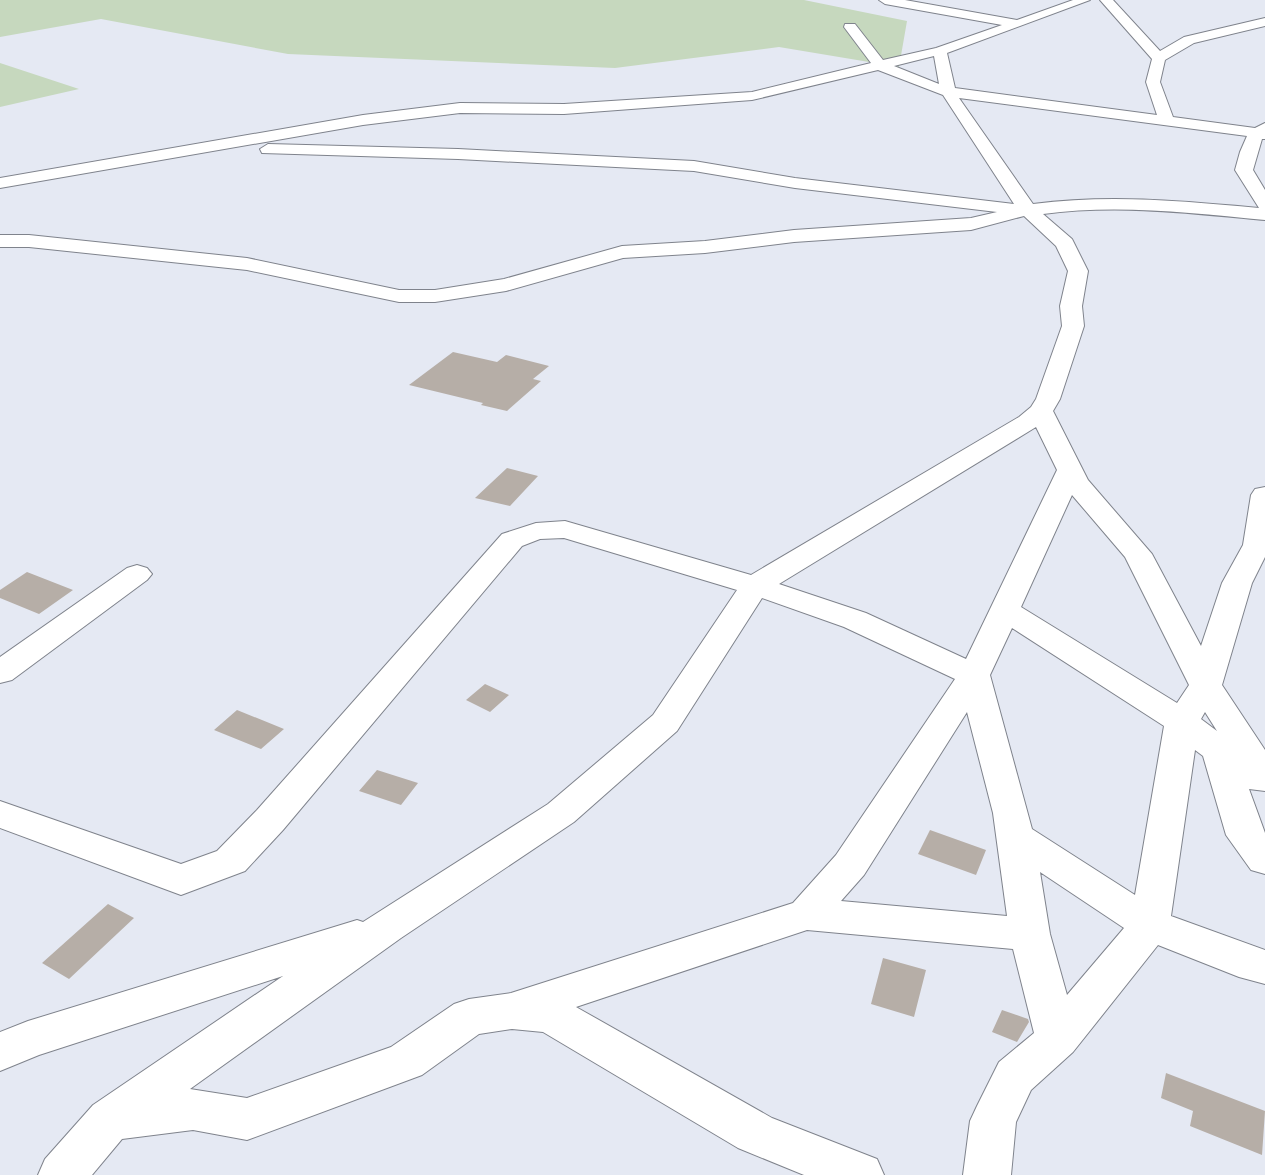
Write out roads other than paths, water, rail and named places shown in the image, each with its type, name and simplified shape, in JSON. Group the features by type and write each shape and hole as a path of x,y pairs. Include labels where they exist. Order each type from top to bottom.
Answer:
{"street":[{"path":"885,0 1019,23"},
{"path":"0,183 363,120 459,108 564,109 752,96 940,51 1084,0"},
{"path":"1106,0 1159,58"},
{"path":"983,4 1019,23"},
{"path":"1167,122 1153,82 1159,58 1189,40 1265,22"},
{"path":"940,51 1019,23"},
{"path":"850,27 880,66 948,92 1167,122 1262,132 1248,152 1244,170 1265,204"},
{"path":"62,1175 109,1120 387,927 561,813 665,723 755,586 1028,422 1041,411 1048,399 1073,326 1071,306 1078,271 1065,243 1028,210 948,92 940,51"},
{"path":"205,148 458,154 694,166 795,183 1028,210"},
{"path":"0,241 247,264 399,296 435,297 506,285 622,252 705,248 794,236 971,225 1028,210 1073,204 1143,202 1265,214"},
{"path":"1041,411 1076,483 1138,554 1206,685 1265,778"},
{"path":"807,914 850,865 974,675 1070,470"},
{"path":"987,1175 993,1121 1015,1076 1057,1039 1150,925 1182,722 1206,685 1237,583 1257,545 1265,495"},
{"path":"0,814 181,880 231,861 270,820 512,540 536,531 565,530 755,586 855,620 974,675"},
{"path":"0,673 137,574"},
{"path":"1005,609 1182,722 1265,784"},
{"path":"974,675 1011,813 1030,934 1057,1039"},
{"path":"1220,750 1245,835 1265,860"},
{"path":"1014,836 1150,925 1254,965 1265,967"},
{"path":"109,1120 192,1109 247,1119 406,1061 469,1017 512,1011 807,914 1030,934"},
{"path":"0,1052 28,1040 387,927"},
{"path":"512,1011 551,1015 755,1133 860,1175"}]}
